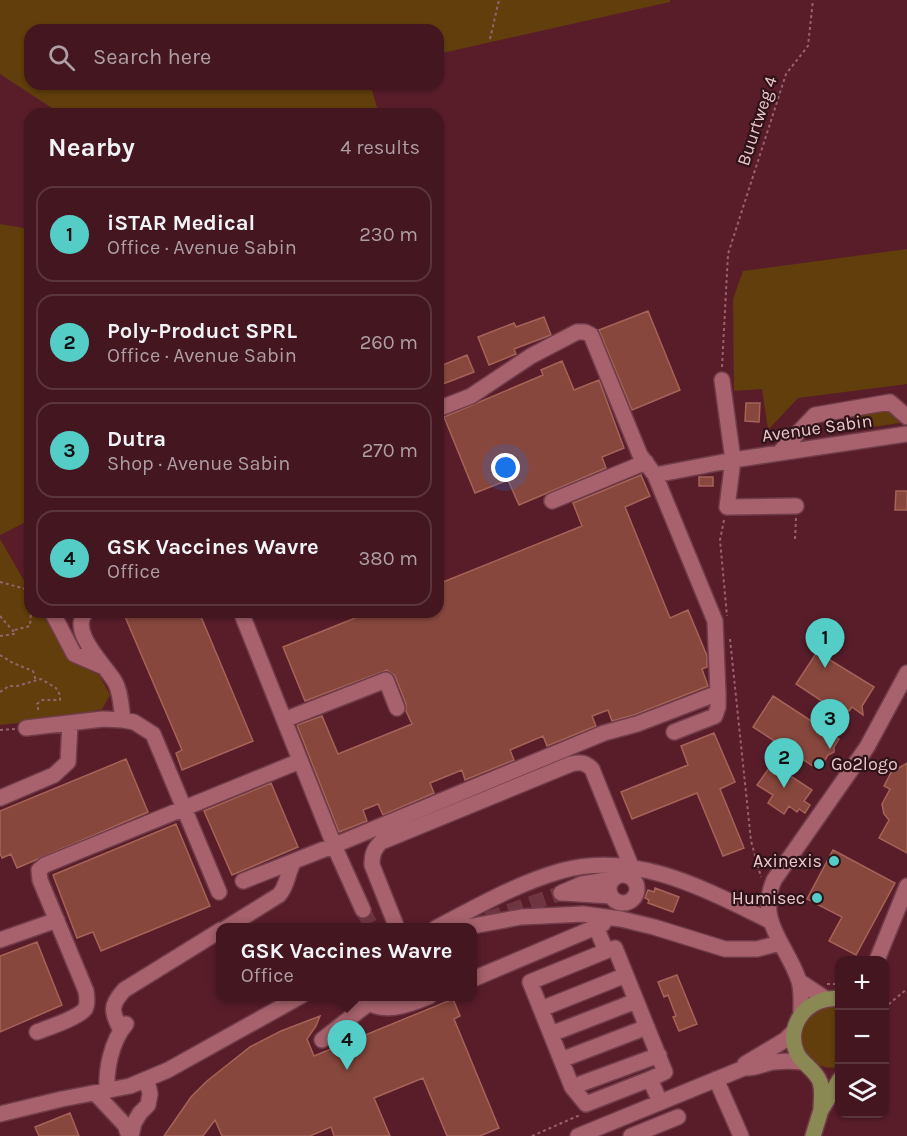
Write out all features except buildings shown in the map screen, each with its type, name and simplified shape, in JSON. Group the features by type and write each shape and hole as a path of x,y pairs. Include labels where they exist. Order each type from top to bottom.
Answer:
{"main road":[{"path":"821,1110 820,1082 797,1053 794,1031 801,1014 816,1001 833,999"},
{"path":"808,1066 824,1074 835,1074"},
{"path":"813,1136 821,1110 835,1087"}],"street":[{"path":"444,407 471,396 540,351 577,332 591,335 640,455 650,469 715,621 718,693 715,716 674,732"},
{"path":"722,380 733,460 727,507 796,506"},
{"path":"778,453 815,415 890,402 907,417"},
{"name":"Avenue Sabin","path":"552,501 650,469 733,460 907,434"},
{"path":"55,618 74,654 104,667"},
{"path":"82,618 80,629 117,684 123,720"},
{"path":"243,618 300,761 363,910"},
{"path":"801,1014 799,981 770,921 769,893 774,880 867,747 907,673"},
{"path":"284,720 386,680 397,708"},
{"path":"243,881 604,733 637,724 718,693"},
{"path":"30,724 70,724 102,719 123,720 134,722 153,734 219,892"},
{"path":"0,798 54,775 68,762 70,724"},
{"path":"36,1032 78,1015 85,1009 87,999 40,880 39,870 45,865 300,761"},
{"path":"395,923 372,864 375,849 381,842 418,833 571,764 581,762 592,769 623,873"},
{"path":"233,923 285,889 288,870 294,861"},
{"path":"444,923 536,880 562,870 588,866 680,880 770,921"},
{"path":"617,919 617,900 609,888 623,873"},
{"path":"623,873 634,879 638,888 634,897 617,900 561,893 582,884 623,873"},
{"path":"879,956 907,886"},
{"path":"479,906 484,923"},
{"path":"477,924 546,915 583,914 654,927 725,950 757,950 780,943"},
{"path":"477,976 617,919"},
{"path":"0,940 57,920"},
{"path":"596,927 606,951"},
{"path":"101,1092 109,1061 124,1028 112,1010 115,1000 123,990 216,933"},
{"path":"615,948 626,975 665,1072 586,1104 572,1087 530,982 615,948"},
{"path":"541,1009 626,975"},
{"path":"799,981 833,999"},
{"path":"0,1114 147,1080 292,1001"},
{"path":"322,1040 366,1001"},
{"path":"372,1001 388,1008 406,1006 418,1001"},
{"path":"551,1034 636,1001"},
{"path":"561,1060 647,1027"},
{"path":"744,1068 746,1063 777,1046 794,1031"},
{"path":"572,1087 659,1055"},
{"path":"587,1134 744,1068 751,1069 792,1060 808,1066"},
{"path":"650,1079 660,1102"},
{"path":"716,1079 741,1136"},
{"path":"130,1136 134,1122 148,1105 150,1094 147,1080"},
{"path":"101,1092 125,1125 130,1136"},
{"path":"631,1136 678,1117"},
{"path":"616,1120 623,1136"}],"path":[{"path":"490,39 499,0"},
{"name":"Buurtweg 4","path":"722,380 721,353 728,254 786,74 808,46 813,0"},
{"path":"795,539 796,506"},
{"path":"727,507 720,540 728,621"},
{"path":"0,582 24,588"},
{"path":"0,616 14,632"},
{"path":"0,636 14,634 15,630 30,626 31,618"},
{"path":"729,633 751,841 759,872 769,893"},
{"path":"0,655 33,671 36,681"},
{"path":"0,692 9,686 41,679 56,688 60,700 42,700 37,704 39,714 30,724"},
{"path":"889,1005 907,989"},
{"path":"531,1136 580,1115"}],"shaded area":[{"path":"0,0 670,0 670,2 444,53 444,24 24,24 24,90 0,74"},
{"path":"24,90 372,90 377,108 52,108"},
{"path":"0,224 24,228 24,523 0,535"},
{"path":"907,249 907,384 798,398 768,430 762,389 734,391 733,299 743,271"},
{"path":"890,410 905,422 843,432 863,412"},
{"path":"0,539 24,581 24,618 46,618 71,661 99,675 110,695 102,709 64,718 0,725"},
{"path":"835,1006 835,1067 823,1067 811,1060 804,1050 803,1025 810,1014 822,1007"}],"tunnel":[{"path":"487,919 561,893"},
{"path":"363,910 370,923"}],"place":[{"name":"iSTAR Medical","path":"825,668"},
{"name":"Dutra","path":"830,749"},
{"name":"Go2logo","path":"819,764"},
{"name":"Poly-Product SPRL","path":"784,788"},
{"name":"Axinexis","path":"834,861"},
{"name":"Humisec","path":"817,898"},
{"name":"GSK Vaccines Wavre","path":"347,1070"}]}
